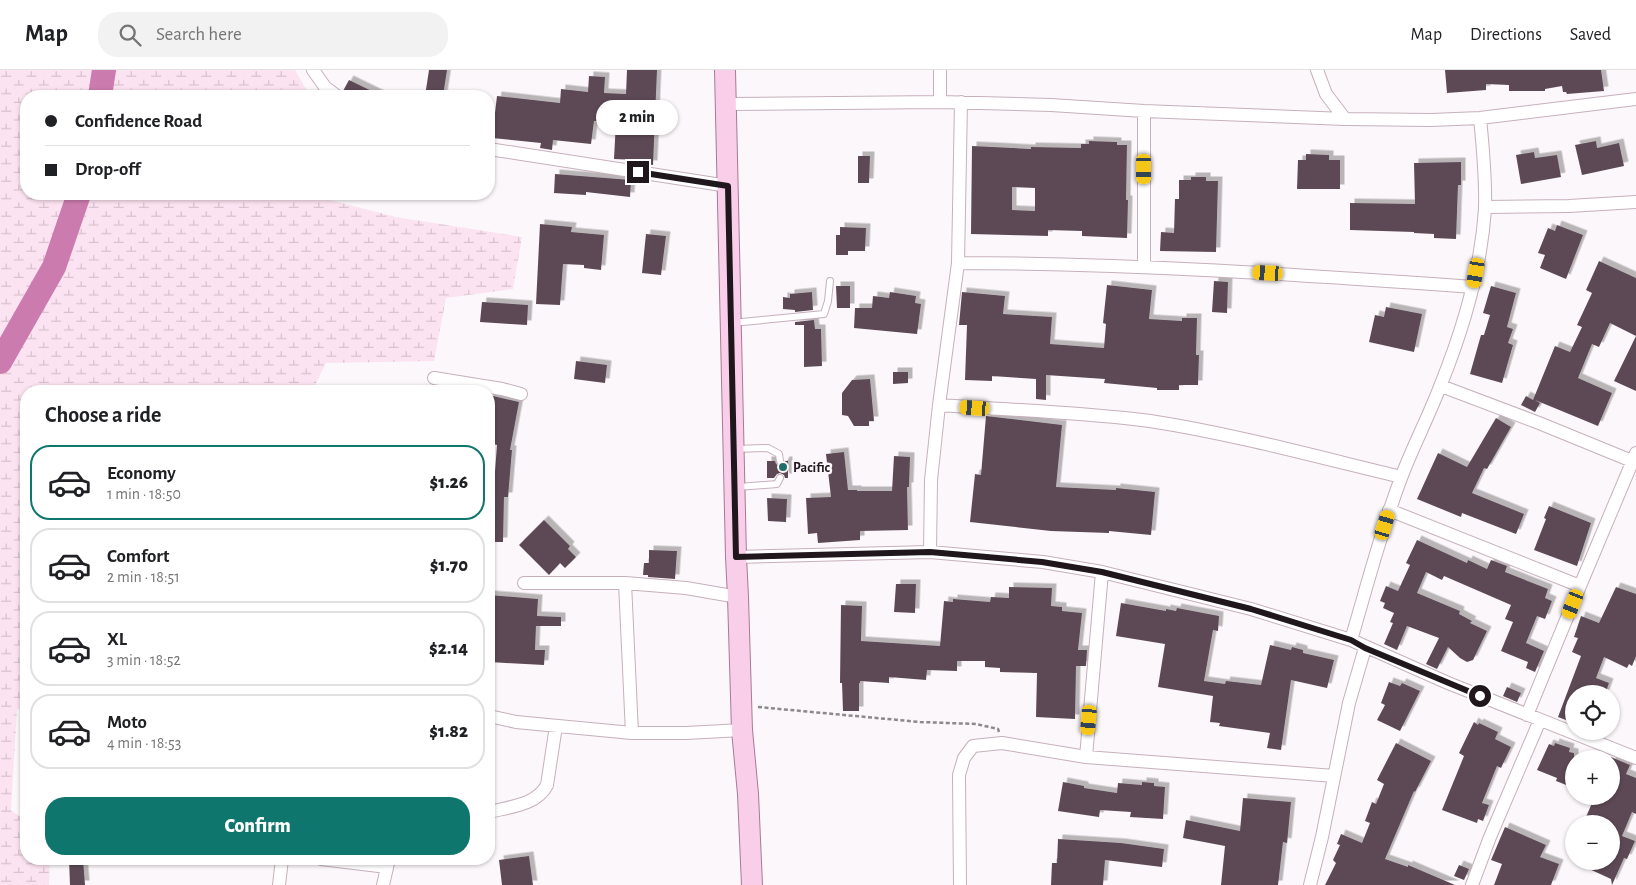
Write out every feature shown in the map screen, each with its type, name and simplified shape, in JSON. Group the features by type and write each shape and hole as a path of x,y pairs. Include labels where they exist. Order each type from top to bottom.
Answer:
{"main road":[{"path":"725,70 736,557 742,730 748,794 752,885"}],"street":[{"path":"313,70 329,90"},
{"path":"940,70 940,102"},
{"path":"1317,70 1326,94 1345,119"},
{"path":"726,104 961,102 1345,119 1431,120 1480,118 1636,99"},
{"path":"930,552 931,480 958,263 961,102"},
{"path":"1144,111 1144,266"},
{"path":"1351,640 1389,510 1401,476 1441,386 1460,336 1473,287 1481,246 1485,208 1484,152 1480,118"},
{"path":"495,150 728,186"},
{"path":"1485,208 1636,202"},
{"path":"958,263 1052,263 1144,266 1473,287"},
{"path":"434,378 460,385"},
{"path":"1441,386 1634,457 1527,715"},
{"path":"495,389 521,394"},
{"path":"939,405 1149,421 1216,433 1401,476"},
{"path":"1389,510 1580,586"},
{"path":"736,557 930,552 1042,562 1102,572 1251,609 1351,640 1365,648 1636,758"},
{"path":"1086,757 1102,572"},
{"path":"524,582 624,583 686,588 738,597"},
{"path":"624,583 632,732"},
{"path":"1310,885 1322,837 1349,703 1365,648"},
{"path":"495,717 516,722 632,732 686,734 742,730"},
{"path":"1472,885 1490,837 1540,720"},
{"path":"495,810 533,800 542,794 547,786 556,726"},
{"path":"960,885 959,776 964,758 974,746 1002,743 1086,757 1334,776"},
{"path":"279,885 281,865"},
{"path":"383,885 388,865"}],"lane":[{"path":"731,323 824,314 828,302 830,280"},
{"path":"734,449 768,448 779,454 780,462"},
{"path":"734,487 777,484 780,478"}],"path":[{"path":"741,707 765,707 920,722 976,724 998,729 1002,743"}],"green space":[{"path":"0,70 295,70 307,90 20,90 20,200 330,200 396,217 522,237 513,289 446,298 434,361 326,363 315,385 20,385 20,709 17,709 11,810 20,817 20,865 50,865 49,885 0,885"}],"building":[{"path":"429,70 447,70 444,90 426,90"},
{"path":"627,70 657,70 653,165 638,164 639,160 614,159 616,121 594,121 591,144 553,140 552,150 540,148 541,143 495,138 497,96 560,103 561,89 588,92 589,76 605,77 604,93 626,94"},
{"path":"1445,70 1601,70 1604,91 1567,94 1563,92 1562,86 1545,89 1545,91 1509,91 1509,85 1486,84 1486,90 1447,93"},
{"path":"349,80 370,90 344,90"},
{"path":"1089,141 1117,142 1117,145 1127,145 1127,238 1082,236 1082,231 1048,230 1048,236 971,234 972,146 1031,149 1031,147 1081,148 1081,144 1089,144","holes":["1012,187 1035,188 1035,211 1012,210"]},
{"path":"1596,141 1597,148 1619,143 1624,166 1582,175 1575,145"},
{"path":"1534,152 1535,158 1557,155 1561,177 1521,184 1516,155"},
{"path":"1306,154 1329,155 1329,160 1340,160 1340,189 1297,189 1298,160 1306,160"},
{"path":"858,156 870,156 869,183 858,183"},
{"path":"1461,162 1461,185 1458,185 1456,239 1434,238 1434,234 1414,232 1350,230 1350,203 1415,204 1414,163"},
{"path":"555,174 631,180 630,197 586,192 586,195 554,193"},
{"path":"1191,177 1206,177 1206,181 1218,181 1216,252 1160,251 1161,232 1174,233 1175,199 1179,199 1179,180 1191,180"},
{"path":"540,224 572,227 571,232 604,235 601,270 584,268 584,265 563,264 560,305 536,304"},
{"path":"1557,225 1583,235 1566,279 1540,268 1545,255 1538,253 1548,228 1555,231"},
{"path":"840,227 866,228 865,251 848,251 848,255 836,255 836,235 840,235"},
{"path":"646,234 666,236 661,275 642,273"},
{"path":"1599,261 1636,278 1636,336 1610,323 1599,347 1592,344 1578,378 1612,393 1598,426 1535,400 1540,403 1535,412 1521,405 1526,396 1533,400 1555,346 1570,352 1582,327 1577,325 1592,293 1586,290"},
{"path":"1214,281 1228,282 1227,313 1212,312"},
{"path":"1107,285 1152,290 1149,319 1182,321 1182,318 1197,318 1196,355 1199,355 1198,385 1179,385 1179,390 1157,390 1157,388 1104,383 1105,379 1046,375 1046,400 1036,399 1036,379 992,376 992,381 965,380 967,325 959,325 962,292 1005,296 1003,314 1052,317 1050,344 1104,348 1106,324 1103,323"},
{"path":"836,286 850,286 850,308 837,308"},
{"path":"1491,286 1516,293 1507,327 1513,329 1508,343 1513,345 1502,383 1470,374 1481,335 1484,335 1490,315 1483,313"},
{"path":"812,292 813,310 795,312 795,310 783,309 783,297 790,298 790,294"},
{"path":"890,292 916,296 915,303 921,304 917,334 854,328 855,308 872,308 873,296 889,298"},
{"path":"482,302 528,305 527,325 480,322"},
{"path":"1386,307 1422,314 1414,352 1369,342 1375,315 1384,317"},
{"path":"814,320 815,329 821,329 822,366 804,367 804,325 795,325 795,322"},
{"path":"1636,336 1636,391 1614,381"},
{"path":"576,361 607,365 605,383 574,379"},
{"path":"893,372 908,372 908,383 893,384"},
{"path":"870,379 874,421 869,421 869,426 854,426 848,416 842,415 842,393 852,380"},
{"path":"495,396 519,402 510,450 512,450 508,497 504,497 503,542 495,542 497,445 495,444"},
{"path":"986,416 1062,425 1056,487 1116,490 1116,488 1155,492 1151,535 1109,531 1109,533 1051,531 970,522 975,474 981,475"},
{"path":"1496,418 1511,427 1487,469 1484,468 1472,493 1524,514 1516,534 1462,513 1461,517 1417,499 1438,453 1467,467"},
{"path":"844,452 848,490 857,491 892,491 894,456 910,457 909,487 907,487 908,530 860,531 860,540 818,543 817,533 808,534 806,498 831,497 826,454"},
{"path":"767,461 775,461 780,466 785,461 788,461 788,478 785,478 780,473 774,478 767,478"},
{"path":"767,498 787,499 786,522 768,521"},
{"path":"1549,506 1591,523 1577,566 1534,550"},
{"path":"544,520 570,546 568,549 576,557 565,568 560,563 549,575 519,545"},
{"path":"1417,540 1467,563 1468,560 1487,569 1491,560 1507,566 1505,572 1548,589 1545,598 1552,601 1545,619 1537,616 1526,643 1544,651 1535,672 1526,668 1528,662 1501,651 1513,622 1505,619 1511,605 1444,576 1442,580 1426,572 1417,593 1460,611 1459,614 1472,621 1470,623 1487,631 1473,660 1467,662 1448,647 1437,669 1426,664 1439,638 1407,626 1397,650 1384,644 1393,623 1390,622 1394,613 1383,608 1385,603 1380,601 1386,586 1398,591 1410,565 1406,563"},
{"path":"649,550 677,551 675,579 643,575 644,563 649,563"},
{"path":"896,584 916,584 915,613 894,612"},
{"path":"1009,587 1052,588 1051,606 1062,607 1062,611 1082,613 1078,650 1087,650 1086,666 1076,666 1075,719 1036,717 1037,673 1000,672 1000,668 985,667 985,661 957,661 957,671 927,670 926,680 889,677 889,683 860,681 859,711 843,711 842,683 840,683 841,605 862,606 861,641 940,646 944,601 953,602 953,599 990,602 991,597 1009,598"},
{"path":"1616,587 1636,594 1636,656 1632,666 1629,664 1627,668 1604,657 1596,678 1609,683 1608,685 1570,685 1581,656 1572,652 1578,638 1574,637 1581,616 1599,623"},
{"path":"495,595 538,599 537,616 561,617 561,626 536,626 535,650 545,650 544,665 495,662"},
{"path":"1121,603 1166,611 1166,609 1176,611 1177,608 1219,616 1218,631 1213,630 1204,681 1225,684 1226,681 1261,685 1270,645 1291,650 1292,647 1303,650 1303,653 1334,660 1327,688 1291,680 1281,750 1267,748 1270,733 1219,726 1220,723 1210,722 1213,696 1158,687 1165,644 1116,636"},
{"path":"1389,682 1400,686 1402,683 1420,691 1400,731 1377,720 1385,705 1381,703"},
{"path":"1507,687 1521,693 1517,702 1503,696"},
{"path":"1565,698 1565,720 1558,717"},
{"path":"1474,722 1498,732 1495,739 1511,747 1501,768 1497,766 1482,803 1489,805 1483,821 1478,819 1477,823 1442,810 1464,756 1459,753"},
{"path":"1396,743 1431,761 1414,791 1385,859 1408,867 1408,865 1455,885 1325,885 1336,863 1333,860 1340,845 1337,844 1341,834 1362,843 1370,823 1365,821 1372,802 1376,804 1384,784 1377,780"},
{"path":"1555,743 1570,748 1570,750 1565,750 1565,784 1556,781 1557,778 1537,770 1549,744 1554,746"},
{"path":"1620,761 1630,765 1626,774 1636,778 1636,814 1632,812 1622,836 1635,841 1627,859 1624,858 1620,867 1620,815 1587,815 1591,805 1620,805"},
{"path":"1063,782 1084,786 1084,788 1117,793 1118,783 1142,785 1142,782 1154,783 1154,786 1165,787 1163,819 1130,817 1131,812 1100,810 1099,817 1058,811"},
{"path":"1243,798 1291,802 1287,843 1283,842 1278,885 1221,885 1225,846 1183,838 1186,820 1240,831"},
{"path":"1505,827 1546,845 1540,857 1559,864 1551,885 1494,885 1502,864 1491,860"},
{"path":"1058,839 1121,843 1164,849 1162,867 1105,860 1103,885 1051,885 1052,863 1057,863"},
{"path":"529,856 533,885 502,885 499,860"},
{"path":"69,865 83,865 85,885 70,885"},
{"path":"1459,865 1469,869 1464,880 1454,876"},
{"path":"1591,870 1619,870 1612,885 1611,879"}],"waterway":[{"path":"101,90 104,70"},
{"path":"0,362 54,267 77,200"}],"place":[{"name":"Pacific","path":"783,467"}],"route":[{"path":"638,172 728,186 736,557 930,552 1042,562 1102,572 1251,609 1351,640 1365,648 1480,696"}]}
